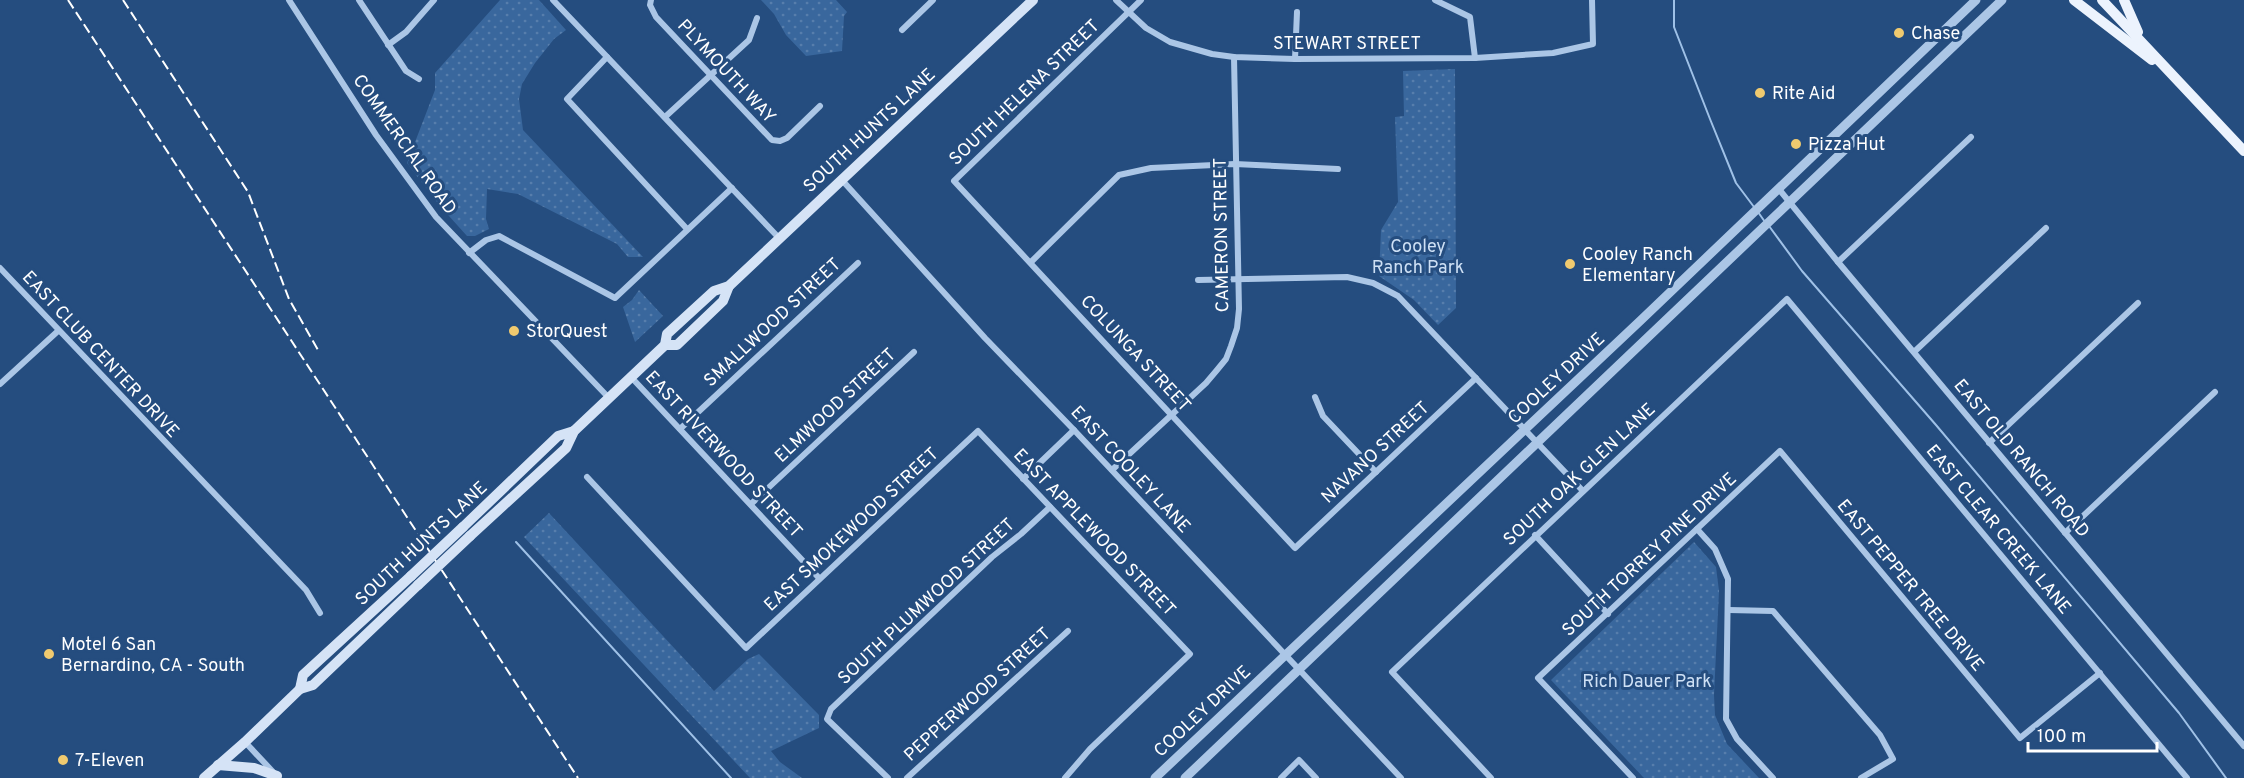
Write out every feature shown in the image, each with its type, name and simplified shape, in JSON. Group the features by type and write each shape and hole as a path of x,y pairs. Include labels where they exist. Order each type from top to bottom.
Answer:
{"main road":[{"name":"SOUTH HUNTS LANE","path":"204,778 300,689 313,685 418,585 558,436 574,432 665,345 667,334 714,291 729,286 1033,0"},
{"path":"2074,0 2178,80"},
{"path":"2102,0 2244,151"},
{"path":"2124,0 2143,43"},
{"name":"SOUTH HUNTS LANE","path":"300,689 303,675 411,576 466,532"},
{"path":"218,765 254,768 278,777"}],"street":[{"name":"COMMERCIAL ROAD","path":"289,0 376,135 436,217 610,398"},
{"path":"359,0 406,71 419,79"},
{"path":"388,45 406,32 434,0"},
{"path":"553,0 779,238"},
{"name":"PLYMOUTH WAY","path":"651,0 650,5 656,17 772,140 780,141 787,138 820,106"},
{"path":"902,30 933,0"},
{"name":"STEWART STREET","path":"1116,0 1146,28 1170,42 1212,54 1234,57 1295,59 1475,58 1553,53 1593,44 1592,0"},
{"name":"SOUTH HELENA STREET","path":"954,181 1141,0"},
{"path":"1435,0 1470,17 1475,58"},
{"name":"COOLEY DRIVE","path":"1155,778 1736,230 1976,0"},
{"name":"COOLEY DRIVE","path":"1185,778 2002,0"},
{"path":"1295,59 1297,12"},
{"path":"665,117 749,40 757,18"},
{"path":"607,57 567,99 687,229"},
{"name":"CAMERON STREET","path":"1112,470 1206,383 1226,359 1237,328 1239,279 1234,57"},
{"path":"1898,75 1910,87"},
{"path":"1838,262 1971,137"},
{"path":"1833,138 1845,150"},
{"path":"1031,262 1119,175 1151,168 1235,164 1338,169"},
{"name":"EAST COOLEY LANE","path":"841,179 985,338 1401,778"},
{"name":"COLUNGA STREET","path":"954,181 1295,548"},
{"path":"469,253 486,240 499,236 615,298 732,188"},
{"name":"EAST OLD RANCH ROAD","path":"1778,188 2244,746"},
{"path":"1914,352 2046,228"},
{"path":"1719,246 1730,258"},
{"name":"SMALLWOOD STREET","path":"680,429 858,262"},
{"name":"EAST CLUB CENTER DRIVE","path":"0,268 306,590 320,613"},
{"path":"1198,280 1347,277 1373,283 1398,296 1582,491"},
{"name":"SOUTH OAK GLEN LANE","path":"1491,778 1392,672 1787,299"},
{"name":"EAST CLEAR CREEK LANE","path":"1787,299 2187,778"},
{"path":"1989,443 2138,303"},
{"path":"0,384 58,331"},
{"name":"ELMWOOD STREET","path":"751,504 914,352"},
{"name":"EAST RIVERWOOD STREET","path":"631,377 819,578"},
{"name":"NAVANO STREET","path":"1295,548 1476,378"},
{"path":"2065,533 2215,392"},
{"path":"1315,397 1323,416 1376,472"},
{"path":"1023,479 1074,430"},
{"name":"EAST APPLEWOOD STREET","path":"978,431 1190,654 1090,749 1065,778"},
{"name":"EAST SMOKEWOOD STREET","path":"587,477 746,648 978,431"},
{"name":"EAST PEPPER TREE DRIVE","path":"1780,451 2020,738 2100,673"},
{"name":"SOUTH TORREY PINE DRIVE","path":"1633,778 1538,678 1780,451"},
{"name":"SOUTH PLUMWOOD STREET","path":"888,778 827,719 831,709 992,557 1050,507"},
{"path":"1697,528 1715,549 1728,579 1726,719 1737,739 1773,778"},
{"path":"1535,536 1608,614"},
{"path":"1728,610 1773,611 1880,735 1893,759 1861,778"},
{"name":"PEPPERWOOD STREET","path":"907,778 1068,631"},
{"path":"245,742 278,777"},
{"path":"1281,778 1299,760 1316,778"}],"green space":[{"path":"500,0 539,0 566,30 554,39 522,84 519,99 523,130 643,257 628,257 617,244 518,194 487,189 486,219 489,229 475,236 467,236 440,206 407,163 435,90 435,73"},
{"path":"761,0 836,0 847,12 844,16 842,51 806,56 786,35 774,14"},
{"name":"Cooley Ranch Park","path":"1455,69 1456,308 1438,325 1414,300 1379,276 1381,230 1398,202 1395,117 1404,116 1403,71"},
{"path":"639,290 663,316 635,342 623,307"},
{"path":"549,513 714,691 748,659 759,654 819,715 819,728 771,751 780,762 802,778 750,778 524,537"},
{"name":"Rich Dauer Park","path":"1694,542 1716,567 1719,591 1715,715 1727,744 1759,778 1644,778 1551,680"}],"waterway":[{"path":"1674,0 1674,27 1736,183 1754,207"},
{"path":"1758,212 1765,222"},
{"path":"1769,226 1802,271 1936,425 2179,713 2226,778"},
{"path":"516,542 731,778"}],"railway":[{"path":"68,0 578,778"},
{"path":"123,0 248,192 289,299 318,350"}],"place":[{"name":"Chase","path":"1899,33"},
{"name":"Rite Aid","path":"1760,93"},
{"name":"Pizza Hut","path":"1796,144"},
{"name":"Cooley Ranch Elementary","path":"1570,264"},
{"name":"StorQuest","path":"514,331"},
{"name":"Motel 6 San Bernardino, CA - South","path":"49,654"},
{"name":"7-Eleven","path":"63,760"}]}
